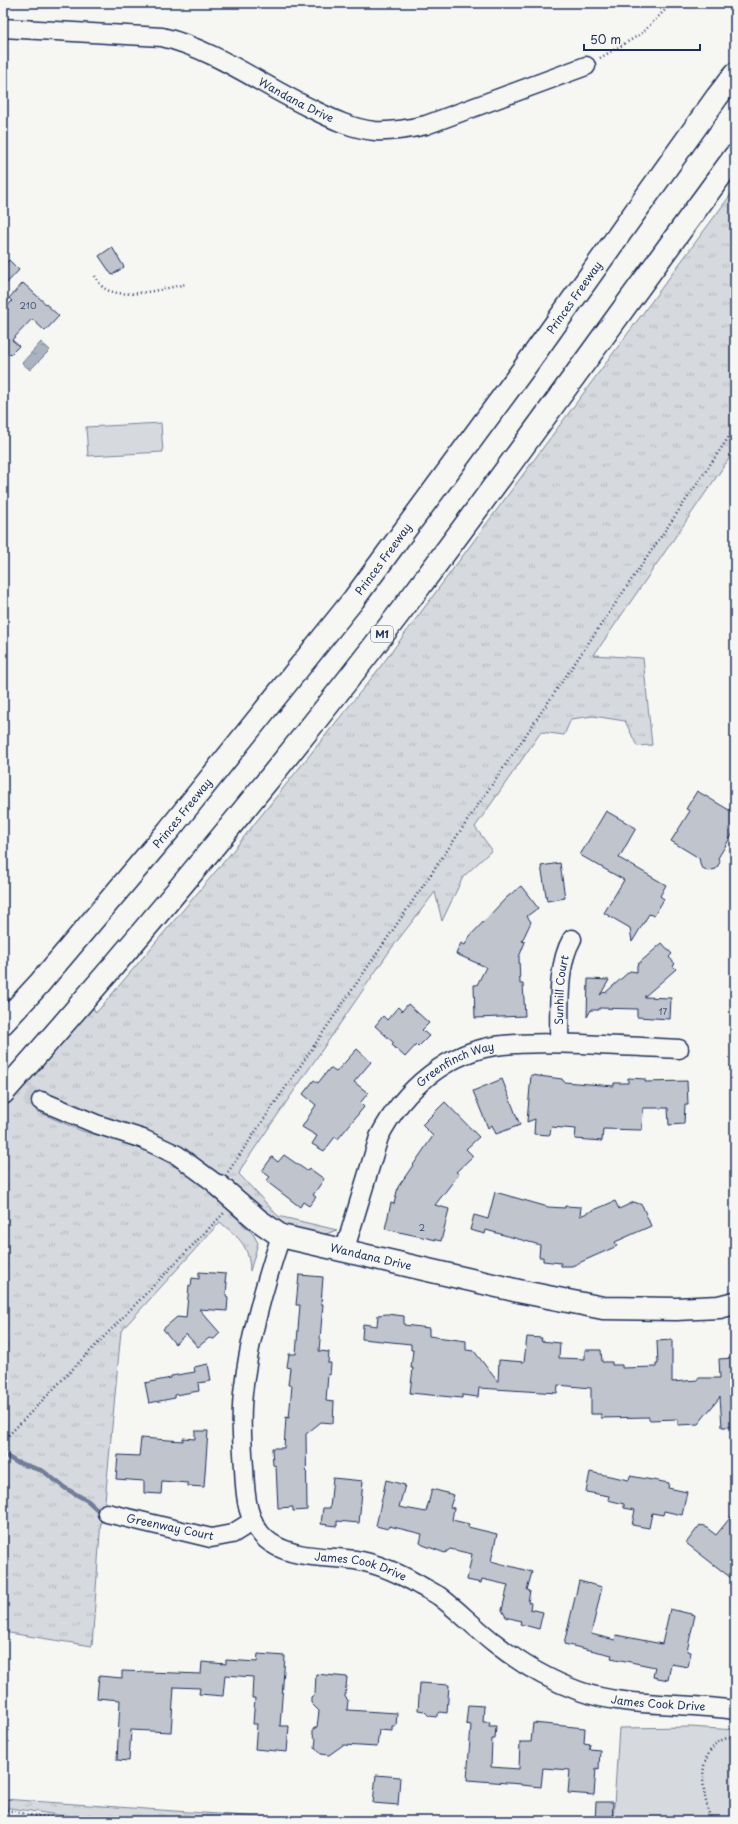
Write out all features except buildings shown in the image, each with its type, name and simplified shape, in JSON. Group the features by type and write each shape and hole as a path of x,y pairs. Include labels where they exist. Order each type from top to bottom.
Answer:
{"main road":[{"name":"Princes Freeway","path":"3,1023 39,984 169,830 354,599 517,377 735,74"},
{"name":"M1","path":"3,1093 156,917 255,797 407,602 735,156"},
{"name":"Wandana Drive","path":"219,1186 258,1220 281,1236 344,1252 537,1295 603,1308 676,1309 719,1307 735,1303"}],"street":[{"name":"Wandana Drive","path":"3,28 154,37 179,42 207,54 336,121 374,131 399,131 426,125 586,66"},
{"name":"Sunhill Court","path":"559,1043 562,964 566,950 572,939"},
{"name":"Greenfinch Way","path":"344,1252 379,1138 388,1120 411,1092 441,1066 450,1061 480,1050 501,1045 559,1043 679,1049"},
{"name":"Wandana Drive","path":"41,1101 96,1124 143,1139 177,1155 219,1186"},
{"name":"James Cook Drive","path":"281,1236 265,1289 244,1386 242,1411 247,1504 253,1522 260,1533 270,1542 287,1551 358,1561 406,1577 438,1596 520,1662 538,1673 579,1691 599,1697 623,1701 735,1710"},
{"name":"Greenway Court","path":"107,1513 211,1538 232,1534 253,1522"}],"path":[{"path":"586,66 641,34 672,3"},
{"path":"95,276 104,288 124,294 149,292 186,284"},
{"path":"219,1186 735,428"},
{"path":"3,1441 236,1200"},
{"path":"711,1821 704,1792 705,1759 720,1741 735,1736"},
{"path":"3,1809 35,1816 100,1821"}],"green space":[{"path":"735,189 735,450 594,655 643,658 652,745 637,746 625,721 593,716 571,719 564,735 541,732 475,827 492,850 463,877 442,921 435,892 391,949 242,1167 239,1174 278,1216 337,1230 323,1235 275,1224 245,1195 209,1166 182,1148 93,1115 46,1093 36,1111 82,1131 119,1141 149,1152 197,1179 253,1234 258,1243 250,1271 248,1255 242,1243 220,1222 121,1331 105,1501 101,1519 92,1646 3,1632 3,1115 7,1111 6,1106 93,1008 96,1013 227,858 378,670"},
{"path":"161,423 163,452 88,456 86,427"},
{"path":"690,1727 735,1730 735,1821 613,1821 619,1728"},
{"path":"3,1799 317,1821 79,1821 79,1818 3,1807"}],"water":[{"path":"41,342 50,350 30,370 22,363"}],"waterway":[{"path":"3,1454 16,1462 43,1471 65,1488 88,1501 99,1511"}],"tunnel":[{"path":"3,1081 41,1101"}]}
